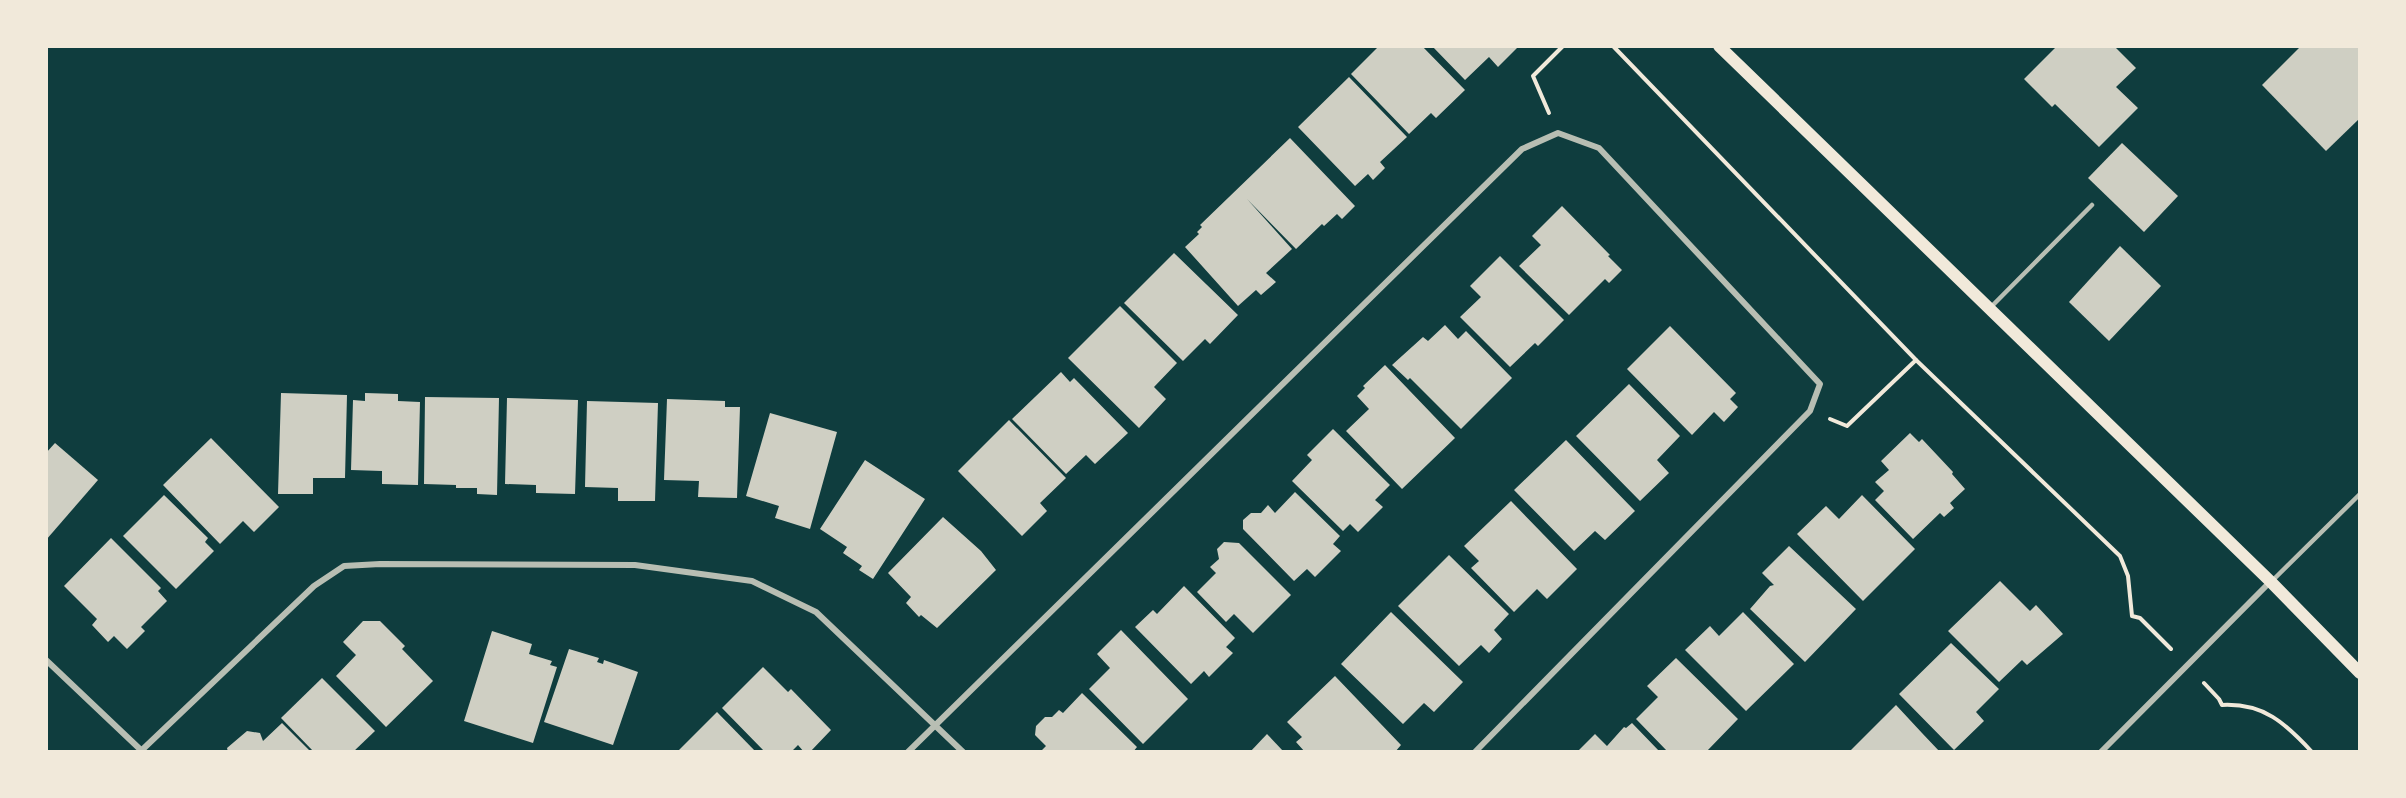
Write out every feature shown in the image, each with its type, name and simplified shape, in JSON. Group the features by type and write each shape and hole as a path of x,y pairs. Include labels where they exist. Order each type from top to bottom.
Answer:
{"main road":[{"path":"1719,46 2271,582 2360,673"}],"street":[{"path":"909,752 1522,150 1558,133 1599,148 1820,384 1810,411 1475,752"},
{"path":"46,660 143,751 314,586 344,566 380,564 635,565 752,581 816,612 937,724 963,752"},
{"path":"2101,752 2271,582"}],"lane":[{"path":"1990,309 2092,205"},
{"path":"2271,582 2360,494"}],"path":[{"path":"1558,133 1533,76 1563,46"},
{"path":"1613,46 1916,360 2120,556 2128,576 2132,616 2140,618"},
{"path":"1810,411 1847,426 1916,360"},
{"path":"2219,699 2222,705 2237,704 2256,708 2285,724 2312,752"}],"building":[{"path":"1379,46 1422,46 1465,90 1436,118 1431,113 1409,134 1351,74"},
{"path":"1432,46 1519,46 1498,67 1489,57 1465,80"},
{"path":"2057,46 2114,46 2136,68 2116,87 2138,108 2099,147 2055,104 2052,107 2024,79"},
{"path":"2301,46 2360,46 2360,118 2326,151 2262,85"},
{"path":"1349,77 1407,137 1380,162 1385,168 1373,180 1368,174 1355,186 1298,127"},
{"path":"1290,138 1355,206 1342,219 1337,214 1324,226 1322,224 1296,249 1247,199 1292,249 1266,273 1276,282 1261,295 1256,290 1238,306 1185,247 1199,234 1197,232 1202,227 1200,225"},
{"path":"2122,143 2178,196 2144,232 2088,178"},
{"path":"1562,206 1622,270 1609,283 1605,279 1569,315 1519,266 1541,245 1532,236"},
{"path":"2120,246 2161,286 2109,341 2069,302"},
{"path":"1174,253 1238,315 1210,344 1205,339 1183,361 1124,303"},
{"path":"1500,256 1564,320 1538,346 1535,343 1510,367 1460,317 1481,297 1470,286"},
{"path":"1120,306 1177,363 1154,387 1166,399 1139,428 1068,358"},
{"path":"1445,325 1458,339 1466,331 1512,378 1461,429 1410,378 1408,380 1392,365 1423,337 1428,341"},
{"path":"1670,326 1736,393 1730,399 1738,407 1724,422 1714,412 1692,435 1627,369"},
{"path":"1385,365 1455,438 1402,489 1346,431 1369,409 1357,396 1365,388 1363,386"},
{"path":"1061,372 1070,382 1074,378 1128,433 1095,464 1086,455 1066,474 1012,419"},
{"path":"1629,384 1680,436 1657,460 1669,473 1640,501 1576,436"},
{"path":"281,393 347,395 345,478 313,478 313,494 278,494"},
{"path":"365,393 398,394 398,401 420,402 418,485 382,484 382,471 351,470 353,400 365,401"},
{"path":"425,397 499,398 497,495 477,494 477,488 424,484"},
{"path":"507,398 578,400 575,494 536,493 536,485 505,484"},
{"path":"667,399 725,401 725,407 740,407 737,498 698,497 699,481 664,480"},
{"path":"587,401 658,403 655,501 618,501 618,488 585,487"},
{"path":"770,413 837,432 810,529 775,518 779,506 746,496"},
{"path":"1009,420 1066,478 1040,503 1047,511 1022,536 958,471"},
{"path":"1333,429 1390,485 1375,500 1383,507 1358,532 1350,524 1343,531 1292,481 1312,460 1307,455"},
{"path":"1910,433 1919,442 1922,439 1953,472 1952,474 1965,489 1950,503 1954,508 1944,517 1940,513 1913,539 1875,500 1884,491 1875,482 1889,470 1881,461"},
{"path":"211,438 279,507 254,532 243,521 220,544 163,485"},
{"path":"1566,440 1635,511 1605,540 1595,531 1574,551 1514,490"},
{"path":"55,443 98,480 46,540 46,453"},
{"path":"865,460 925,499 873,579 859,570 862,566 843,553 847,547 820,529"},
{"path":"1295,492 1340,536 1333,544 1341,551 1315,577 1307,569 1294,581 1243,529 1243,520 1251,513 1261,513 1268,505 1275,513"},
{"path":"164,495 208,538 205,542 214,551 176,589 123,536"},
{"path":"1862,495 1915,549 1863,601 1797,534 1826,506 1839,519"},
{"path":"1511,501 1577,569 1547,599 1537,589 1514,612 1471,568 1479,561 1464,546"},
{"path":"943,517 981,551 996,570 937,628 921,615 919,617 906,603 911,597 888,573"},
{"path":"111,538 161,588 158,591 167,601 141,627 145,631 127,649 114,636 108,642 92,625 97,619 64,586"},
{"path":"1224,542 1239,543 1291,595 1253,633 1234,614 1226,622 1197,592 1216,573 1210,567 1219,559 1217,549"},
{"path":"1789,546 1856,609 1805,662 1750,609 1770,586 1774,585 1762,573"},
{"path":"1449,555 1509,614 1494,630 1502,639 1489,653 1481,645 1459,666 1398,606"},
{"path":"2000,581 2030,611 2036,605 2063,634 2027,665 2022,660 1999,682 1948,631"},
{"path":"1184,586 1235,638 1226,647 1233,653 1209,677 1204,671 1191,684 1135,627 1153,610 1157,614"},
{"path":"1391,612 1463,682 1434,712 1424,703 1403,724 1341,664"},
{"path":"1743,612 1794,664 1746,711 1685,650 1710,626 1719,636"},
{"path":"363,621 380,621 405,646 402,649 433,681 386,727 336,676 356,655 343,642"},
{"path":"1121,630 1188,699 1143,744 1089,689 1110,668 1097,654"},
{"path":"492,631 532,644 529,654 552,661 550,665 557,667 533,743 464,721"},
{"path":"1951,643 1999,689 1976,712 1984,721 1954,750 1899,694"},
{"path":"569,649 599,658 597,662 603,664 604,660 638,672 613,745 544,722"},
{"path":"1676,658 1738,719 1706,752 1668,752 1636,719 1658,697 1647,686"},
{"path":"763,667 788,692 791,689 831,730 810,752 804,752 798,745 791,752 765,752 722,708"},
{"path":"1335,676 1401,745 1395,752 1305,752 1296,742 1302,737 1287,722"},
{"path":"322,678 375,731 353,752 314,752 281,718"},
{"path":"1082,693 1137,747 1133,752 1040,752 1046,746 1035,735 1036,726 1045,717 1052,717 1059,710 1063,713"},
{"path":"1896,705 1940,752 1852,752 1851,750"},
{"path":"717,712 756,752 677,752"},
{"path":"282,723 311,752 228,752 227,748 247,731 260,733 263,741"},
{"path":"1632,723 1660,752 1577,752 1595,734 1607,746 1624,727"},
{"path":"1267,734 1284,752 1250,752"}]}
